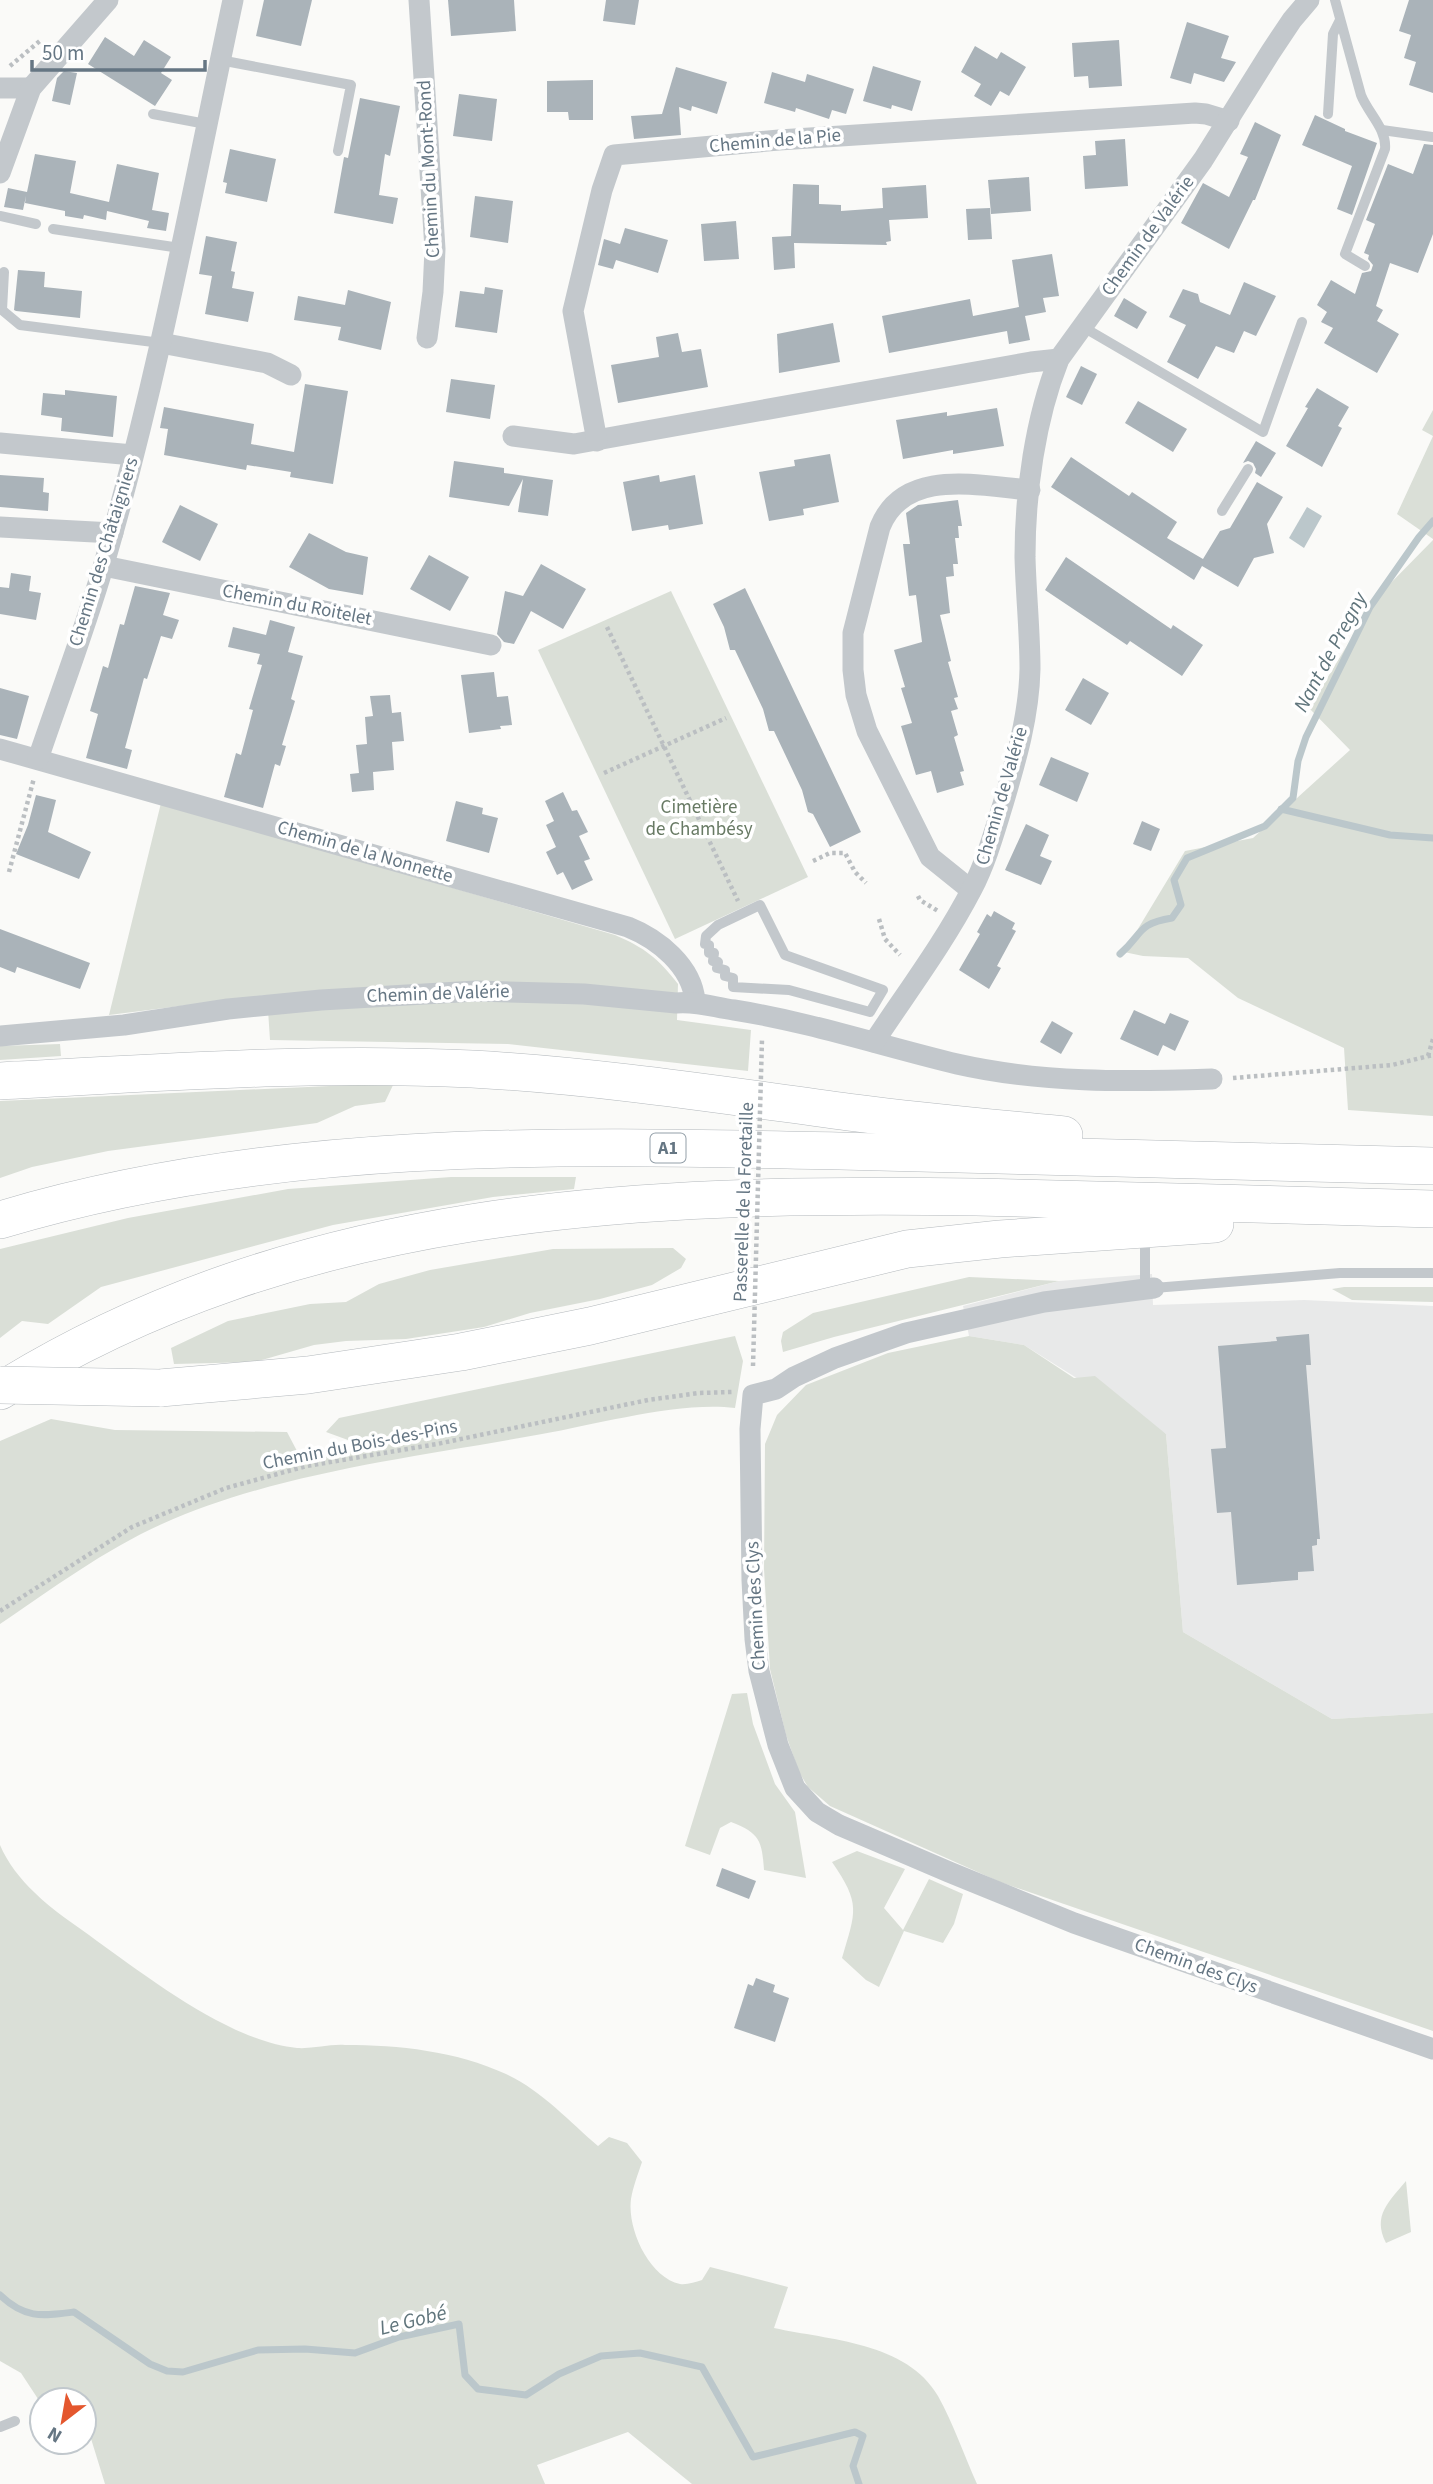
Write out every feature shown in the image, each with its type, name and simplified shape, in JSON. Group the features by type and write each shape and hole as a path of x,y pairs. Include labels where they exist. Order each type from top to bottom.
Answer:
{"highway":[{"path":"0,1081 286,1068 473,1069 596,1079 859,1114 1343,1164"},
{"name":"A1","path":"0,1220 100,1193 223,1170 346,1156 470,1149 726,1149 1433,1166"},
{"path":"0,1391 75,1347 130,1320 247,1275 379,1239 539,1213 673,1200 832,1196 1041,1198 1432,1209"},
{"path":"0,1385 160,1388 309,1375 461,1352 590,1326 907,1249 976,1241 1432,1209"}],"street":[{"path":"0,173 31,88 108,0"},
{"name":"Chemin des Châtaigniers","path":"38,759 113,533 161,342 233,0"},
{"name":"Chemin du Mont-Rond","path":"419,0 435,249 427,338"},
{"name":"Chemin de Valérie","path":"874,1042 971,890 995,831 1018,753 1025,719 1030,669 1026,556 1030,490 1047,390 1059,359 1203,160 1277,42 1309,0"},
{"path":"0,88 31,88"},
{"name":"Chemin de la Pie","path":"597,441 573,311 602,190 614,155 779,139 1195,113 1228,121"},
{"path":"161,342 267,363 291,375"},
{"path":"513,436 574,444 597,441 1059,359"},
{"path":"0,443 133,455"},
{"name":"Chemin de Valérie","path":"971,890 930,857 867,731 853,681 853,633 880,527 898,501 919,489 937,484 1030,490"},
{"path":"0,527 113,533"},
{"name":"Chemin du Roitelet","path":"104,566 491,645"},
{"name":"Chemin de la Nonnette","path":"0,749 628,927 658,943 674,958 694,989 695,1001"},
{"name":"Chemin de Valérie","path":"0,1036 124,1025 268,1005 476,991 561,993 676,1003 695,1001 789,1020 954,1063 1027,1076 1084,1081 1212,1079"},
{"path":"753,1395 776,1389 794,1377 835,1358 906,1333 1044,1302 1150,1289"},
{"name":"Chemin des Clys","path":"753,1395 750,1429 756,1649 767,1712 778,1745 795,1788 817,1812 839,1825 1074,1923 1433,2049"}],"lane":[{"path":"1335,0 1361,95 1382,130 1386,142 1346,254 1365,266"},
{"path":"1328,114 1333,34 1340,20"},
{"path":"220,60 351,85 338,151"},
{"path":"153,114 206,124"},
{"path":"1382,130 1432,137"},
{"path":"0,216 36,224"},
{"path":"53,229 180,248"},
{"path":"4,272 2,310 20,325 161,342"},
{"path":"1083,327 1263,432 1302,322"},
{"path":"1222,511 1248,469"},
{"path":"760,905 786,955 883,990 870,1012 789,990 733,986 733,978 725,976 725,970 717,968 718,962 713,961 714,953 709,953 709,945 705,944 706,936 718,925 744,913 760,905"},
{"path":"1144,1229 1150,1289 1340,1273 1433,1273"},
{"path":"0,2427 15,2421"}],"path":[{"path":"9,68 42,38"},
{"path":"607,627 744,913"},
{"path":"604,773 726,718"},
{"path":"9,872 38,759"},
{"path":"813,861 830,853 845,853 855,872 866,883"},
{"path":"879,919 885,939 900,955"},
{"name":"Passerelle de la Foretaille","path":"753,1366 762,1039"},
{"path":"1212,1079 1392,1065 1431,1055 1433,1039"},
{"name":"Chemin du Bois-des-Pins","path":"0,1611 132,1527 186,1503 264,1477 307,1466 437,1444 648,1400 699,1392 740,1392 753,1395"}],"shaded area":[{"path":"1307,507 1322,516 1304,548 1289,538"},
{"path":"1152,1274 1153,1305 1304,1300 1433,1306 1433,1713 1332,1719 1183,1632 1166,1434 1024,1345 969,1336 963,1306 1059,1281"}],"green space":[{"path":"1433,410 1433,436 1422,430"},
{"path":"1433,436 1433,539 1397,514"},
{"path":"1433,540 1433,1116 1348,1110 1344,1048 1238,998 1188,958 1143,956 1124,952 1185,851 1253,838 1350,750 1309,708 1376,598"},
{"name":"Cimetière de Chambésy","path":"671,591 808,877 675,939 538,650"},
{"path":"161,803 626,940 643,949 664,967 678,984 677,1020 751,1030 748,1071 508,1044 270,1040 267,995 109,1015"},
{"path":"60,1044 61,1056 0,1060 0,1046"},
{"path":"394,1083 385,1102 355,1106 317,1123 108,1151 32,1167 0,1178 0,1101"},
{"path":"451,1177 576,1177 574,1189 493,1197 333,1225 101,1287 48,1324 22,1321 0,1338 0,1249 128,1218 288,1189"},
{"path":"673,1248 686,1259 681,1268 652,1285 530,1313 484,1327 406,1339 314,1345 255,1362 174,1364 171,1348 228,1321 310,1304 346,1302 379,1284 430,1270 553,1249"},
{"path":"969,1277 1059,1281 783,1352 783,1332 813,1313"},
{"path":"1433,1287 1433,1302 1352,1300 1332,1289"},
{"path":"735,1336 743,1361 735,1408 690,1408 639,1415 349,1468 253,1491 207,1506 141,1534 79,1571 0,1624 0,1441 51,1419 115,1430 287,1432 297,1451 265,1463 267,1467 370,1448 326,1432 339,1418"},
{"path":"969,1336 1024,1345 1074,1378 1095,1376 1166,1434 1183,1632 1332,1719 1433,1713 1433,2031 1000,1882 830,1806 808,1787 799,1772 786,1735 770,1669 764,1569 765,1444 777,1415 806,1385 888,1353"},
{"path":"747,1693 753,1724 775,1784 795,1812 806,1878 764,1870 758,1839 748,1830 731,1822 720,1828 710,1855 685,1846 732,1694"},
{"path":"0,1845 19,1876 49,1905 166,1990 219,2022 272,2043 297,2048 386,2046 467,2060 519,2081 555,2107 598,2146 609,2137 627,2143 642,2162 631,2199 633,2224 642,2250 659,2272 669,2280 685,2284 702,2280 710,2267 788,2287 774,2328 865,2346 907,2364 924,2378 938,2396 977,2484 692,2484 628,2432 537,2465 545,2484 105,2484 96,2456 98,2386 30,2386 21,2373 0,2361"},
{"path":"857,1851 905,1869 884,1908 903,1930 929,1879 963,1894 954,1924 943,1943 904,1931 879,1987 866,1980 842,1958 853,1918 852,1898 832,1862"},
{"path":"1406,2181 1411,2232 1386,2243 1381,2224 1384,2209"}],"building":[{"path":"264,0 312,0 301,46 256,36"},
{"path":"448,0 514,0 516,31 451,36"},
{"path":"606,0 639,0 635,25 603,21"},
{"path":"1409,0 1433,0 1433,93 1409,85 1416,62 1404,58 1411,35 1399,31"},
{"path":"1187,22 1229,36 1221,58 1236,62 1224,82 1194,73 1191,84 1170,78"},
{"path":"105,37 134,56 144,40 171,57 161,73 172,80 155,106 88,64"},
{"path":"1119,40 1122,86 1089,88 1088,76 1074,77 1072,43"},
{"path":"975,46 997,59 1001,52 1026,67 1009,96 1000,91 991,106 974,96 981,84 961,72"},
{"path":"873,66 921,81 912,111 892,105 891,109 863,101"},
{"path":"676,67 727,82 717,114 692,106 691,111 679,107 681,135 634,139 631,116 662,114"},
{"path":"64,71 77,73 70,105 52,101 57,78"},
{"path":"772,72 805,82 807,74 854,89 846,114 832,110 829,119 796,108 795,112 764,103"},
{"path":"593,80 593,120 569,120 568,112 547,112 547,81"},
{"path":"459,94 497,99 492,141 453,136"},
{"path":"360,98 400,106 390,156 385,154 379,195 398,198 393,224 334,213 344,157 348,158"},
{"path":"1315,115 1345,131 1377,143 1352,215 1337,209 1352,166 1302,145"},
{"path":"1255,122 1281,135 1255,200 1229,249 1181,223 1203,183 1229,197 1248,157 1240,154"},
{"path":"1125,139 1128,186 1085,189 1083,156 1096,155 1095,141"},
{"path":"1424,144 1433,145 1433,234 1418,273 1390,263 1376,306 1383,310 1377,321 1399,334 1377,373 1324,343 1333,328 1321,322 1327,312 1317,305 1331,280 1355,294 1362,273 1371,271 1373,265 1368,259 1369,255 1364,253 1375,224 1366,220 1388,164 1413,174"},
{"path":"230,149 276,159 267,202 225,193 227,183 223,182"},
{"path":"35,154 76,161 70,193 109,202 117,164 159,173 152,210 169,213 166,231 147,228 149,221 107,211 106,220 84,215 83,219 65,216 65,211 25,203 26,196 23,210 4,207 8,188 27,192"},
{"path":"1029,177 1031,211 991,214 988,180"},
{"path":"793,184 819,185 819,204 841,205 841,211 883,208 882,188 926,185 928,218 889,220 891,241 886,242 887,245 794,243 795,268 774,270 772,237 791,236"},
{"path":"475,196 513,201 508,243 470,237"},
{"path":"990,208 992,239 968,240 966,209"},
{"path":"736,221 739,259 704,261 701,224"},
{"path":"625,228 668,240 658,273 616,260 613,269 598,265 604,239 620,244"},
{"path":"206,236 237,242 231,271 235,272 232,288 254,292 248,322 205,314 212,276 199,274"},
{"path":"1052,254 1059,296 1043,298 1046,312 1025,316 1030,340 1009,344 1007,331 889,353 882,316 970,299 973,316 1019,307 1012,260"},
{"path":"18,270 45,272 44,287 82,291 80,318 14,310"},
{"path":"1244,282 1276,296 1256,336 1244,331 1234,353 1216,346 1198,379 1167,362 1186,325 1169,317 1183,289 1198,294 1200,302 1230,315"},
{"path":"485,287 503,290 497,333 455,327 460,291 484,294"},
{"path":"348,290 391,302 381,350 338,340 341,327 294,320 298,296 345,305"},
{"path":"1124,298 1147,312 1137,329 1114,316"},
{"path":"833,323 840,362 779,373 777,334"},
{"path":"678,333 682,352 701,349 708,387 618,403 611,365 659,357 656,337"},
{"path":"1081,366 1097,374 1082,405 1066,397"},
{"path":"451,379 495,385 490,419 446,412"},
{"path":"305,384 348,391 333,484 290,477 291,472 247,465 246,470 164,455 168,429 160,428 164,407 254,424 251,444 294,452"},
{"path":"1317,388 1349,407 1338,426 1342,428 1322,467 1286,446"},
{"path":"65,390 117,396 113,437 61,431 62,418 41,415 43,393 65,395"},
{"path":"1138,401 1187,429 1173,452 1125,423"},
{"path":"997,408 1004,446 953,454 953,450 903,459 896,420"},
{"path":"1256,441 1276,453 1261,477 1255,473 1253,463 1243,463"},
{"path":"830,454 839,502 803,509 804,515 769,521 759,472 795,466 794,460"},
{"path":"1071,457 1129,496 1132,492 1177,522 1167,538 1203,559 1220,531 1230,528 1257,482 1283,497 1267,524 1274,553 1254,558 1238,587 1202,566 1194,580 1051,487"},
{"path":"454,461 504,468 504,473 553,480 548,516 518,512 523,479 509,506 449,497"},
{"path":"0,475 44,478 43,492 49,493 48,511 0,507"},
{"path":"659,475 660,482 695,475 703,524 669,530 668,525 632,531 623,482"},
{"path":"958,500 962,526 958,526 959,538 955,538 958,564 953,564 954,576 946,577 950,613 940,615 951,661 948,662 958,697 954,698 958,709 951,711 958,735 954,737 964,771 960,772 964,785 937,793 931,771 916,775 901,726 912,723 901,688 905,687 894,650 922,642 916,595 909,596 903,544 910,544 906,513 918,505"},
{"path":"180,505 218,524 200,561 162,542"},
{"path":"309,533 346,552 368,557 363,595 329,589 289,567"},
{"path":"429,555 469,577 450,611 410,589"},
{"path":"1066,557 1171,629 1173,625 1203,645 1182,676 1130,641 1127,645 1045,590"},
{"path":"541,564 586,589 563,629 531,611 514,644 504,642 497,634 505,591 523,596"},
{"path":"11,573 31,576 29,591 41,593 36,620 0,614 0,587 9,588"},
{"path":"135,586 170,593 163,615 179,620 172,639 161,636 147,679 144,678 125,748 132,750 127,769 86,758 98,714 90,711 103,666 108,668 120,624 124,625"},
{"path":"745,588 861,832 830,847 813,814 808,812 802,790 774,731 769,731 763,709 735,650 730,650 724,627 713,604"},
{"path":"270,620 295,627 288,652 303,656 291,699 295,701 282,745 286,746 280,766 275,764 263,808 224,797 236,753 241,755 253,710 249,709 262,665 257,664 260,654 228,647 233,627 266,635"},
{"path":"494,672 497,697 508,696 512,725 469,733 461,675"},
{"path":"1083,678 1109,693 1091,725 1065,710"},
{"path":"0,688 29,696 17,739 0,735"},
{"path":"390,695 392,713 401,712 404,741 392,742 394,770 373,772 374,790 352,792 350,774 359,773 356,745 367,744 365,717 373,716 370,696"},
{"path":"1051,757 1089,773 1077,802 1039,785"},
{"path":"563,792 572,811 577,810 588,832 579,836 590,859 584,861 593,880 572,890 563,872 557,875 546,852 556,847 546,825 554,821 545,801"},
{"path":"36,795 56,800 48,832 91,852 79,879 16,854"},
{"path":"456,801 483,808 482,814 498,818 489,853 446,841"},
{"path":"1142,821 1160,829 1151,851 1133,844"},
{"path":"1026,824 1049,835 1040,856 1052,861 1041,885 1005,870"},
{"path":"994,911 1015,923 1012,929 1016,931 997,966 1001,968 989,989 959,970 980,934 977,932 987,914 991,917"},
{"path":"0,929 90,963 80,989 17,967 15,973 0,967"},
{"path":"1134,1010 1165,1024 1170,1013 1189,1021 1175,1051 1163,1045 1158,1056 1120,1039"},
{"path":"1052,1021 1073,1033 1061,1054 1040,1042"},
{"path":"1309,1334 1311,1365 1306,1365 1320,1539 1317,1539 1317,1545 1312,1546 1314,1571 1298,1572 1298,1580 1237,1585 1231,1512 1217,1513 1211,1449 1226,1448 1218,1346 1277,1341 1276,1337"},
{"path":"722,1868 756,1881 749,1899 716,1886"},
{"path":"756,1978 775,1985 773,1992 789,1998 775,2042 734,2028 748,1984 753,1986"}],"waterway":[{"name":"Nant de Pregny","path":"1120,954 1146,926 1172,918 1181,905 1174,880 1187,858 1265,826 1293,798 1298,761 1306,737 1370,607 1433,521"},
{"name":"Nant de Pregny","path":"1281,809 1390,835 1433,838"},
{"name":"Le Gobé","path":"0,2295 9,2303 34,2314 74,2312 150,2364 167,2371 183,2372 258,2350 305,2349 355,2353 399,2337 459,2324 465,2375 478,2389 526,2395 559,2374 601,2356 640,2353 702,2367 753,2457 855,2432 863,2436 853,2466 859,2484"}]}
